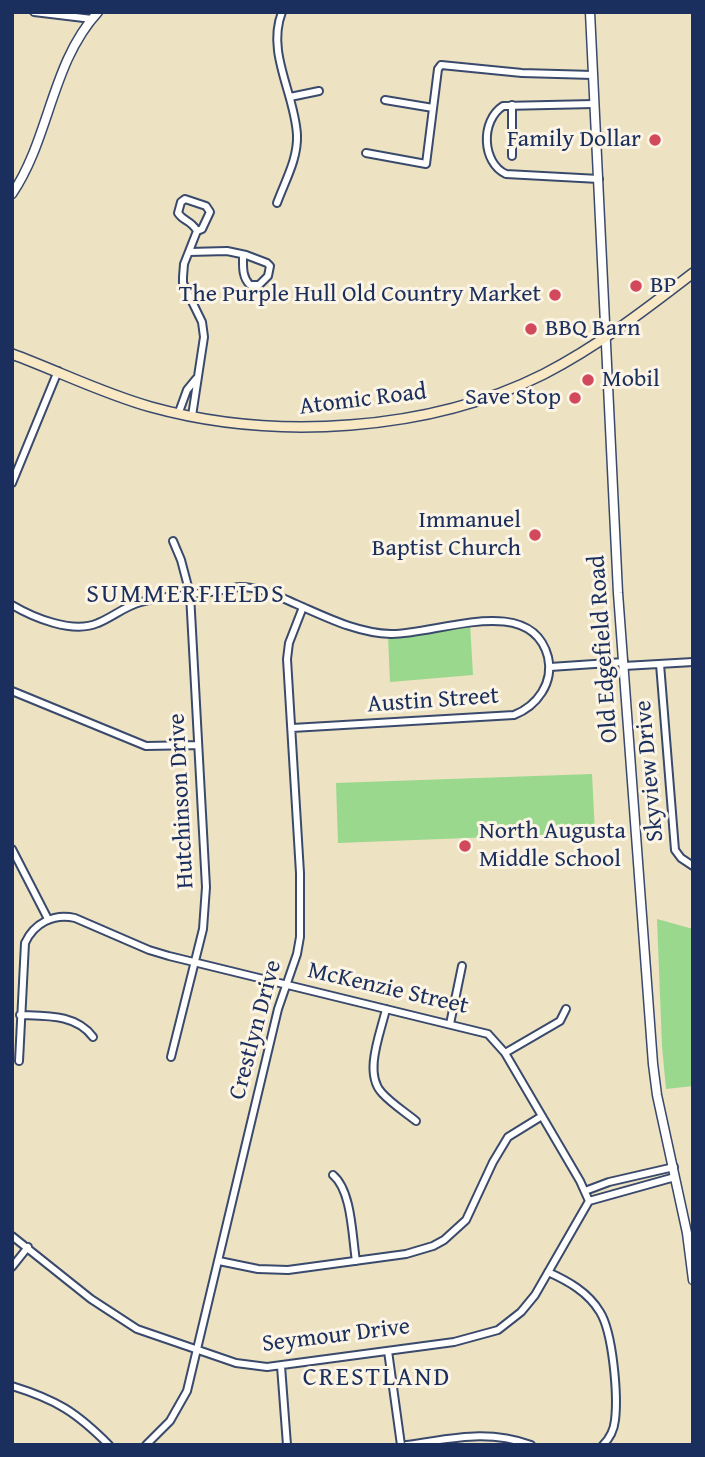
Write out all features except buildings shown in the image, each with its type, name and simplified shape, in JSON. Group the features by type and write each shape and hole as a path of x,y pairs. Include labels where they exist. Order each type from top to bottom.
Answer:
{"main road":[{"name":"Atomic Road","path":"12,354 134,401 192,416 260,426 341,426 407,418 514,387 545,373 606,338 693,273"}],"street":[{"path":"12,194 28,166 64,65 95,16 34,12"},
{"path":"277,203 297,144 277,39 282,12"},
{"name":"Old Edgefield Road","path":"590,12 624,664 655,1080 690,1244 693,1280"},
{"path":"366,153 426,164 438,69 441,65 522,73 593,75"},
{"path":"290,97 319,91"},
{"path":"385,100 433,108"},
{"path":"594,104 503,106 496,110 489,127 488,155 498,170 506,174 599,179"},
{"path":"512,105 512,156"},
{"path":"192,416 204,337 201,318 183,284 183,270 197,231 202,229 209,209 185,199 181,202 178,213 192,222 197,231"},
{"path":"189,252 227,251 246,256 267,263 270,266 268,276 259,285 250,285 245,280 243,256 246,256"},
{"path":"12,483 58,371"},
{"path":"180,412 187,390 198,374"},
{"name":"Hutchinson Drive","path":"171,1057 203,929 206,901 190,594 173,541"},
{"path":"12,605 38,617 83,626 97,624 127,607 145,601 250,588 266,591 347,626 383,634 512,621 535,635 547,652 550,667 693,662"},
{"name":"Crestlyn Drive","path":"146,1445 165,1428 183,1400 285,985 297,954 300,937 300,873 288,650 303,607"},
{"name":"Skyview Drive","path":"660,664 675,850 693,866"},
{"name":"Austin Street","path":"292,728 508,717 527,709 539,697 548,680 550,667"},
{"path":"12,691 146,746 198,745"},
{"path":"12,849 48,919 29,934 25,943 19,1061"},
{"name":"McKenzie Street","path":"48,919 75,918 149,950 194,963 488,1034 505,1053 585,1191"},
{"path":"450,1024 462,966"},
{"path":"386,1009 376,1054 375,1079 382,1093 416,1121"},
{"path":"505,1053 560,1021 566,1009"},
{"path":"20,1015 63,1017 80,1025 93,1037"},
{"path":"219,1261 276,1271 424,1250 444,1240 466,1220 504,1142 518,1129 542,1116"},
{"path":"674,1167 608,1182 585,1191 589,1201 676,1177"},
{"path":"333,1175 341,1182 346,1194 356,1261"},
{"name":"Seymour Drive","path":"12,1236 91,1299 147,1334 236,1363 281,1366 454,1342 498,1331 521,1312 535,1295 589,1201"},
{"path":"12,1267 28,1247"},
{"path":"548,1272 581,1290 595,1305 607,1327 615,1416 612,1433 604,1445"},
{"path":"388,1351 401,1445"},
{"path":"281,1366 287,1445"},
{"path":"12,1386 58,1402 83,1419 109,1445"},
{"path":"407,1445 478,1435 507,1438 531,1445"}],"green space":[{"path":"470,624 473,675 390,682 388,636"},
{"path":"592,774 595,833 338,843 336,783"},
{"path":"657,919 693,929 693,1086 666,1089"}],"place":[{"name":"Family Dollar","path":"655,140"},
{"name":"BP","path":"636,286"},
{"name":"The Purple Hull Old Country Market","path":"555,295"},
{"name":"BBQ Barn","path":"531,329"},
{"name":"Mobil","path":"588,380"},
{"name":"Save Stop","path":"575,398"},
{"name":"Immanuel Baptist Church","path":"535,535"},
{"name":"North Augusta Middle School","path":"465,846"}],"district":[{"name":"SUMMERFIELDS","path":"186,595"},
{"name":"CRESTLAND","path":"377,1378"}]}
